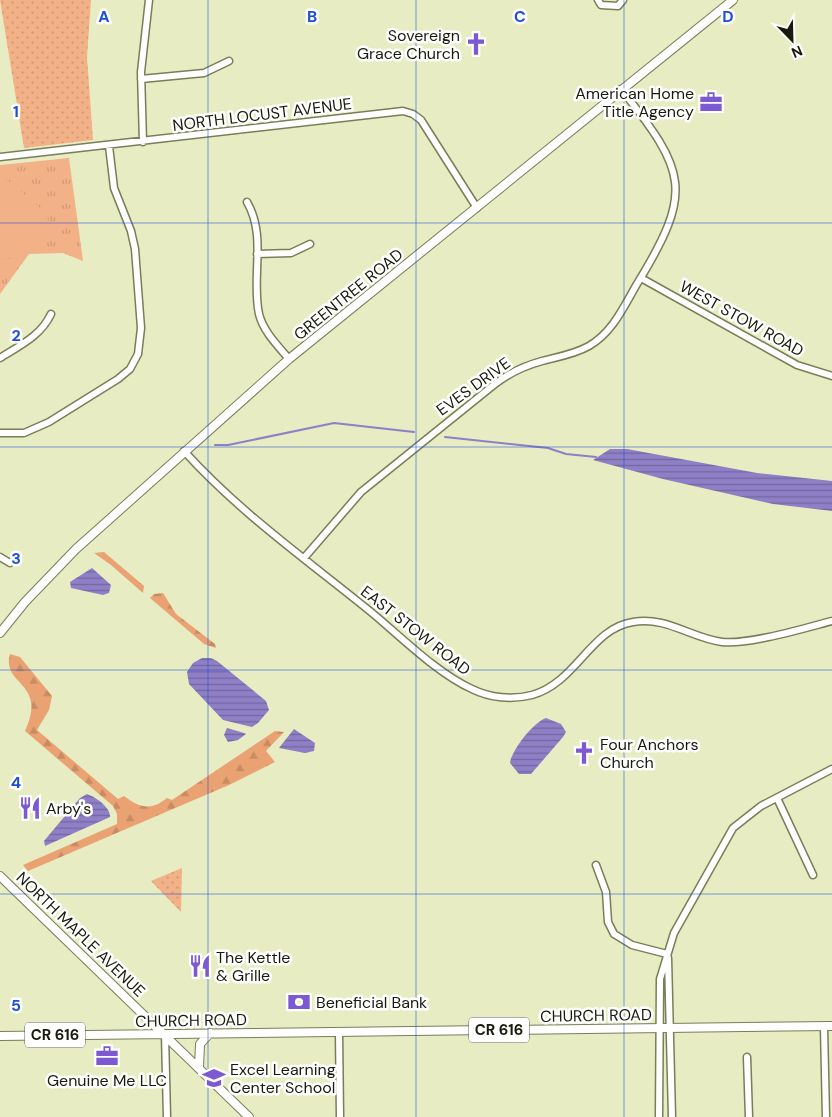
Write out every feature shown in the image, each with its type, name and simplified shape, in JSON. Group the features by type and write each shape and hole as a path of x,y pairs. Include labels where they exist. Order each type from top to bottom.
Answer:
{"main road":[{"name":"GREENTREE ROAD","path":"0,633 50,575 184,451 289,359 733,0"},
{"name":"NORTH MAPLE AVENUE","path":"0,876 249,1117"},
{"name":"CHURCH ROAD","path":"0,1036 828,1027"},
{"path":"199,1067 200,1044 210,1033"}],"street":[{"path":"143,142 141,79 149,0"},
{"path":"598,0 602,5 618,6 623,0"},
{"path":"141,79 204,73 229,61"},
{"name":"EVES DRIVE","path":"304,558 361,492 494,384 517,370 577,352 597,341 612,326 641,278 671,222 676,189 672,167 664,148 621,89"},
{"name":"NORTH LOCUST AVENUE","path":"0,157 403,111 413,114 421,120 477,208"},
{"path":"0,433 24,433 49,422 118,379 130,369 138,354 141,328 135,249 131,231 114,188 108,146"},
{"path":"247,202 256,226 259,314 270,335 289,359"},
{"path":"257,254 287,254 310,244"},
{"name":"WEST STOW ROAD","path":"641,278 791,362 817,373 832,376"},
{"path":"0,358 38,334 51,314"},
{"name":"EAST STOW ROAD","path":"184,451 222,492 450,676 472,689 496,696 532,694 554,685 572,671 602,638 631,622 652,620 662,622 703,637 725,642 759,638 832,621"},
{"path":"0,557 10,563"},
{"path":"659,1117 660,979 667,954 681,919 726,838 742,820 777,798 832,769"},
{"path":"777,798 813,875"},
{"path":"596,865 606,892 608,922 614,934 632,945 667,954"},
{"path":"667,954 672,1117"},
{"path":"826,1117 828,1027"},
{"path":"339,1032 340,1117"},
{"path":"165,1034 167,1117"},
{"path":"747,1057 749,1117"}],"green space":[{"path":"0,0 91,0 87,57 93,140 24,148"},
{"path":"69,158 83,261 63,253 29,254 0,294 0,165"},
{"path":"0,174 44,211 49,221 46,238 19,255 6,259 0,259"},
{"path":"104,552 144,586 143,593 94,553"},
{"path":"163,593 176,614 215,644 216,648 204,644 150,598 154,594"},
{"path":"10,654 20,657 52,696 49,710 37,730 118,799 124,796 135,803 146,806 156,805 167,798 172,800 275,731 284,732 266,751 275,762 229,785 28,871 23,865 117,824 117,814 113,806 25,731 31,715 31,702 28,693 12,672 9,664"},
{"path":"182,868 181,912 151,881"}],"shaded area":[{"path":"610,449 627,449 757,473 832,481 832,511 773,504 663,479 593,460"},
{"path":"92,568 111,585 109,593 103,595 71,588 70,582"},
{"path":"202,658 211,658 217,661 266,701 269,710 258,723 252,727 223,720 189,684 187,672 193,663"},
{"path":"546,718 561,724 566,732 531,774 519,774 510,763 512,757 530,730"},
{"path":"227,728 246,734 238,740 228,742 224,735"},
{"path":"294,729 315,743 314,751 305,753 279,748"},
{"path":"87,794 102,803 108,810 110,817 45,846 44,841 80,798"}],"waterway":[{"path":"215,445 228,445 334,423 414,432"},
{"path":"445,437 548,448 566,454 596,457"}],"place":[{"name":"Sovereign Grace Church","path":"476,44"},
{"name":"American Home Title Agency","path":"711,102"},
{"name":"Four Anchors Church","path":"584,753"},
{"name":"Arby's","path":"30,808"},
{"name":"The Kettle & Grille","path":"200,966"},
{"name":"Beneficial Bank","path":"299,1002"},
{"name":"Genuine Me LLC","path":"107,1056"},
{"name":"Excel Learning Center School","path":"214,1078"}]}
